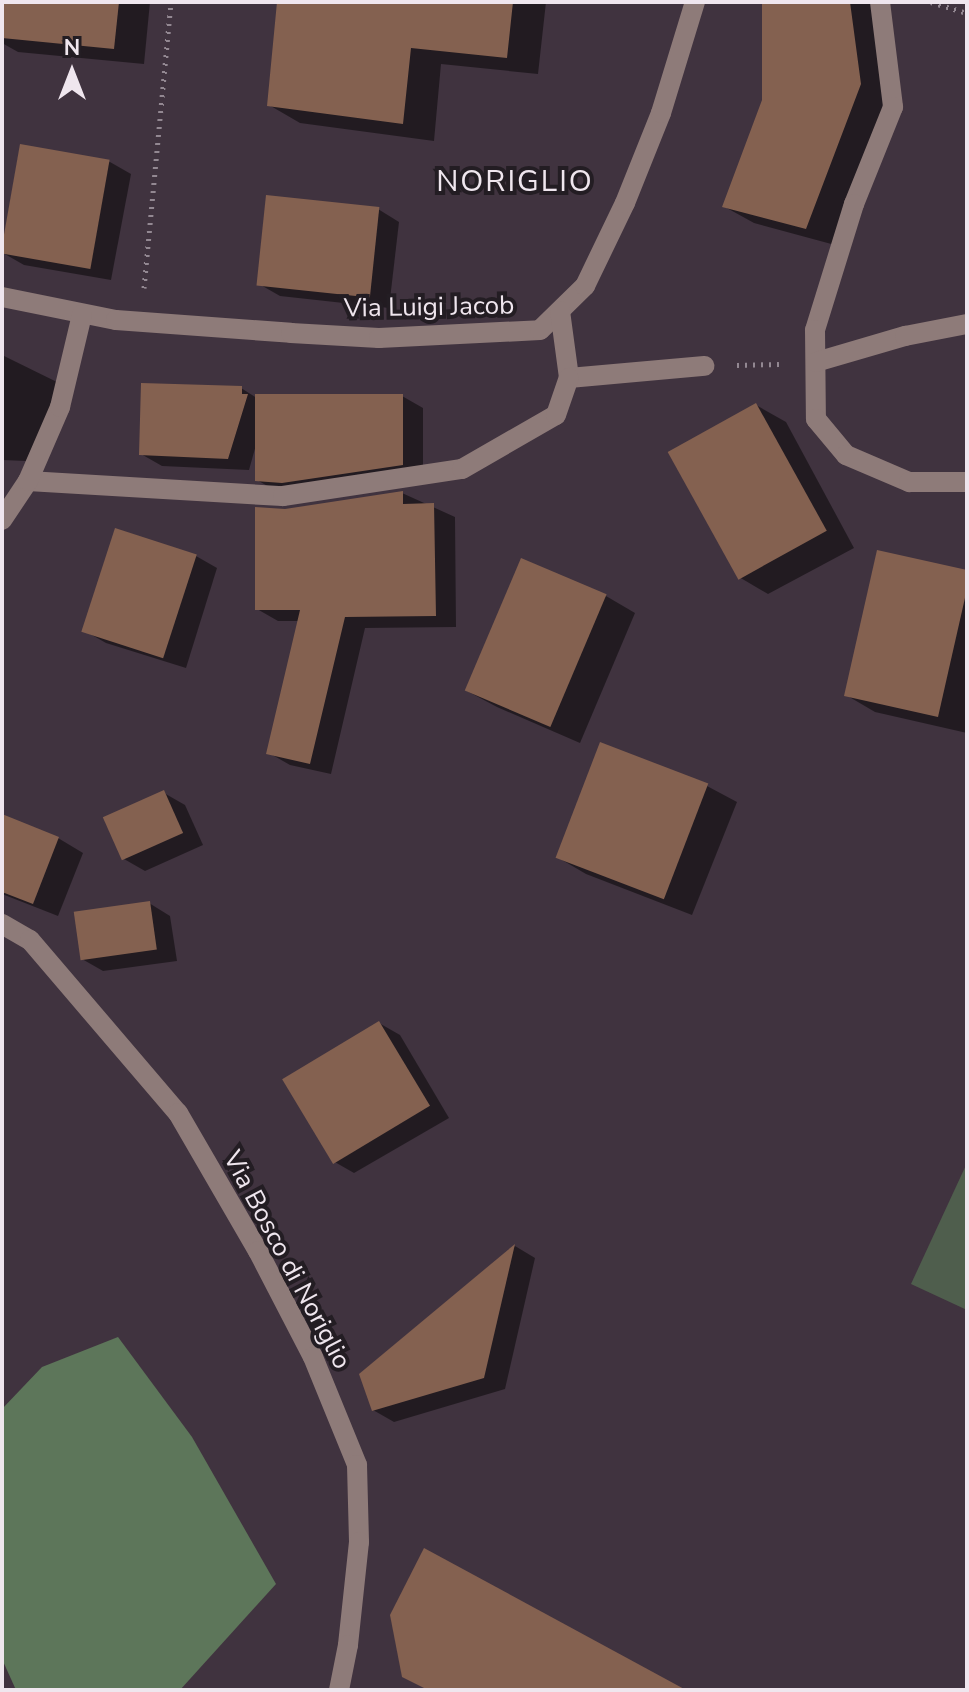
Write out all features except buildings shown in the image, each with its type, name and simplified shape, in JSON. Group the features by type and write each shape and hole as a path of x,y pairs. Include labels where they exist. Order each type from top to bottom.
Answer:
{"street":[{"name":"Via Luigi Jacob","path":"2,297 82,315 379,338 540,330 585,286 625,203 661,113 695,2"},
{"path":"880,2 893,107 854,204 815,330 816,419 846,455 909,482 967,482"},
{"path":"28,481 283,496 462,469 556,415 569,378 560,311"},
{"path":"2,520 28,481 70,376 82,315"},
{"path":"816,362 905,336 967,324"},
{"path":"569,378 704,366"},
{"name":"Via Bosco di Noriglio","path":"2,924 30,940 99,1016 178,1113 258,1251 313,1357 357,1465 359,1542 348,1645 339,1690"}],"path":[{"path":"140,321 171,2"},
{"path":"931,2 967,13"},
{"path":"704,366 816,362"}],"green space":[{"path":"967,1163 967,1310 911,1284"},
{"path":"118,1337 192,1437 276,1584 180,1690 16,1690 2,1659 2,1409 42,1367"}],"district":[{"name":"NORIGLIO","path":"515,182"}]}
